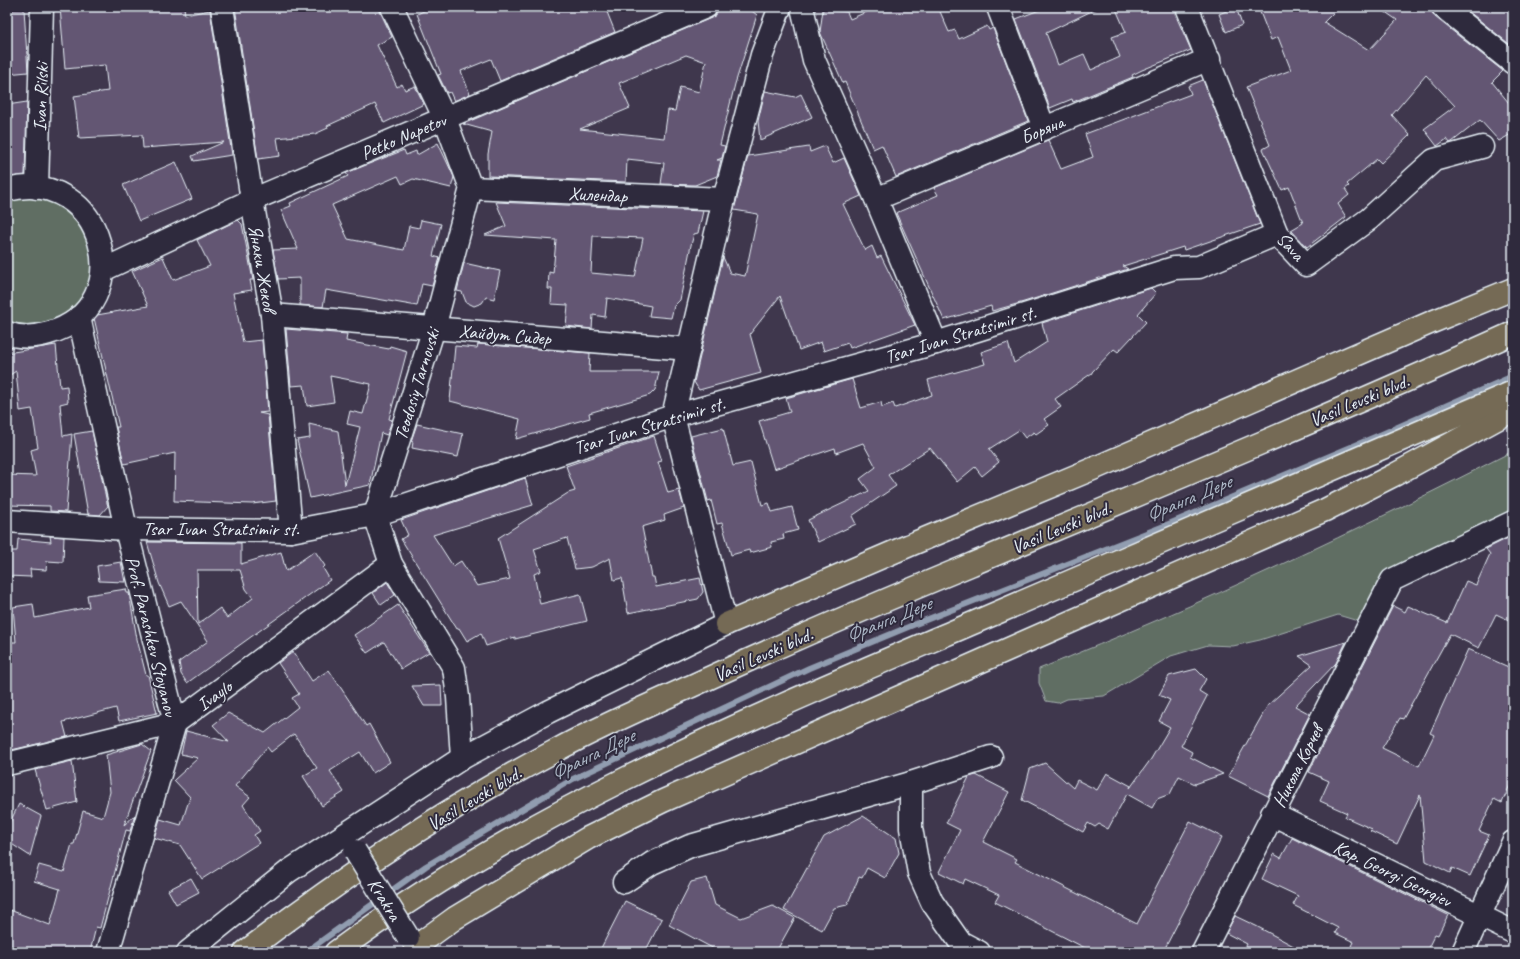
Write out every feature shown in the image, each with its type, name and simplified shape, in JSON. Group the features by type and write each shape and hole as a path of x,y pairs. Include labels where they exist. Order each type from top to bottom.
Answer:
{"highway":[{"path":"726,624 1094,468 1417,328 1513,290"},
{"name":"Vasil Levski blvd.","path":"245,952 406,839 480,793 562,747 640,709 854,614 1262,442 1513,333"},
{"path":"336,952 432,887 518,833 582,799 699,742 830,683 1513,392"},
{"path":"412,947 456,918 588,838 663,801 1325,510 1396,474 1513,410"}],"street":[{"name":"Ivan Rilski","path":"37,188 42,7"},
{"name":"Янаки Жеков","path":"222,7 252,200 272,315 291,531"},
{"path":"392,7 445,118 471,188"},
{"name":"Petko Napetov","path":"103,270 252,200 706,7"},
{"path":"188,952 289,871 350,842 462,758 548,712 726,624 673,416 724,199 762,55 780,7"},
{"path":"802,7 814,60 876,199 936,343"},
{"path":"998,7 1044,128"},
{"name":"Sava","path":"1187,7 1277,234 1306,265 1369,219 1434,160 1482,147"},
{"path":"1443,7 1513,63"},
{"name":"Боряна","path":"876,199 1208,59"},
{"path":"7,190 19,187 37,188 59,194 76,204 93,225 101,246 103,270 99,287 93,298 79,317 60,330 37,336 13,336 7,333"},
{"name":"Хилендар","path":"471,188 724,199"},
{"name":"Teodosiy Tarnovski","path":"375,515 434,328 471,188"},
{"name":"Tsar Ivan Stratsimir st.","path":"7,521 126,529 291,531 375,515 673,416 936,343 1174,268 1199,267 1277,234"},
{"name":"Хайдут Сидер","path":"272,315 689,349"},
{"name":"Prof. Parashkev Stoyanov","path":"79,317 126,529 175,724 108,952"},
{"path":"375,515 391,564 454,668 458,697 462,758"},
{"name":"Никола Корчев","path":"1203,952 1392,580 1513,522"},
{"name":"Ivaylo","path":"7,764 175,724 391,564"},
{"path":"624,882 652,862 690,846 911,783 991,757"},
{"path":"911,783 911,828 919,874 932,902 957,947 979,952"},
{"name":"Kap. Georgi Georgiev","path":"1272,814 1513,932"},
{"name":"Krakra","path":"350,842 412,947"},
{"path":"1463,952 1513,842"}],"green space":[{"path":"7,190 58,193 102,246 79,317 7,333"},
{"path":"1513,451 1513,522 1392,580 1368,624 1338,615 1260,640 1233,646 1208,645 1171,656 1104,696 1067,699 1058,703 1046,701 1039,683 1039,669 1160,619 1279,566"}],"building":[{"path":"60,7 184,7 185,15 210,10 232,155 194,161 192,156 224,142 143,148 142,135 79,138 74,96 108,91 105,65 65,69"},
{"path":"235,7 378,7 392,37 377,45 397,87 402,84 405,90 415,86 424,104 384,123 375,104 327,126 328,128 315,134 277,138 280,156 258,159"},
{"path":"433,7 605,7 615,32 500,81 491,59 461,71 470,94 454,101 450,92 447,93 438,75 441,74 417,14"},
{"path":"723,7 747,7 757,15 735,84 720,145 725,146 722,158 717,160 721,160 717,176 695,185 661,184 664,163 627,159 626,182 488,176 488,154 492,132 463,124 711,18 716,15 718,9","holes":["686,55 706,62 699,92 680,87 675,111 668,110 664,138 580,129 630,108 619,83"]},
{"path":"878,7 938,7 949,32 955,30 959,39 987,26 989,30 993,28 1028,121 896,177 882,145 873,149 845,82 843,83 820,32 823,9 847,12 850,19"},
{"path":"1047,7 1100,7 1046,33 1058,65 1084,54 1091,70 1120,57 1112,37 1126,32 1115,7 1172,7 1191,50 1142,70 1132,75 1133,77 1073,102 1072,99 1050,108 1016,19"},
{"path":"1236,7 1242,25 1226,32 1219,14"},
{"path":"1258,7 1339,7 1324,22 1369,50 1397,20 1378,7 1431,7 1435,17 1503,71 1492,82 1513,108 1513,133 1499,141 1480,120 1452,142 1450,143 1447,139 1437,146 1424,129 1455,106 1426,75 1392,115 1410,135 1381,163 1377,159 1347,184 1349,186 1345,189 1349,195 1338,204 1346,217 1307,247 1291,230 1303,223 1289,187 1282,190 1263,149 1270,145 1246,87 1291,70 1278,37 1271,40"},
{"path":"1463,7 1513,7 1513,47"},
{"path":"24,9 28,72 7,74 7,10"},
{"path":"1203,80 1260,224 1184,250 1183,247 1123,266 1128,269 1024,302 992,311 991,306 944,320 896,213 938,195 934,188 1048,140 1061,169 1093,157 1085,134 1191,94 1188,86"},
{"path":"765,91 795,97 801,94 812,117 760,140 758,121"},
{"path":"27,102 25,176 7,177 7,105"},
{"path":"438,143 454,177 451,188 413,179 402,184 398,176 332,205 348,239 404,250 409,226 419,228 421,220 441,224 433,256 440,258 432,286 422,284 417,306 326,290 323,307 300,305 300,278 278,279 273,250 298,249 281,210 291,206 290,203 348,176 346,173 404,150 406,155 416,151 417,155"},
{"path":"825,146 833,163 844,158 861,196 843,204 865,250 872,246 877,258 881,256 915,325 850,348 848,343 824,351 821,342 799,350 780,296 750,334 761,373 699,390 694,382 723,257 730,273 745,276 758,214 734,210 748,156 809,147 810,152"},
{"path":"176,162 192,199 139,221 123,185"},
{"path":"496,202 703,211 698,233 694,234 691,245 680,300 674,306 671,318 649,316 651,306 607,298 605,317 593,315 592,329 566,326 568,305 551,304 552,289 548,289 549,272 553,273 556,240 485,235 506,226","holes":["593,236 643,238 635,277 591,273"]},
{"path":"238,220 242,224 253,280 250,280 252,290 233,293 243,342 262,340 268,412 259,413 268,415 276,501 252,504 174,501 175,453 124,464 116,427 119,427 94,318 97,315 148,306 132,271 163,257 173,280 210,266 197,240"},
{"path":"464,263 500,271 494,299 486,297 482,303 474,306 466,302 462,292 457,291"},
{"path":"1151,288 1156,293 1138,314 1146,322 1118,352 1114,349 1092,373 1055,399 1061,407 1044,419 1049,425 1036,434 1034,432 1025,438 1019,430 989,449 999,462 982,476 975,467 957,482 930,448 888,475 896,486 852,516 856,524 818,542 808,520 869,491 860,479 876,467 863,443 836,453 835,448 774,469 759,421 790,412 786,398 852,379 861,408 881,402 882,407 893,403 895,408 932,395 928,380 985,364 981,352 1008,343 1014,363 1047,342 1042,323"},
{"path":"286,329 347,334 346,341 389,349 390,346 407,351 389,419 392,420 387,435 381,433 370,485 310,498 297,440 310,438 309,424 338,431 345,485 360,427 347,424 350,411 363,414 371,384 330,376 334,402 307,406 304,385 291,386"},
{"path":"478,344 590,353 589,372 659,372 655,390 650,395 589,413 590,418 516,439 520,419 450,401 455,346 477,348"},
{"path":"56,345 60,387 67,386 68,402 60,404 63,436 72,434 66,512 50,511 50,506 7,505 7,475 36,476 31,450 38,448 32,409 20,411 16,371 7,377 7,353"},
{"path":"417,424 463,434 458,457 412,448 413,442 411,441"},
{"path":"723,428 733,466 751,462 762,505 769,503 772,512 792,507 798,530 783,534 784,539 771,542 772,547 750,553 749,550 731,555 722,523 717,524 711,500 708,501 691,436"},
{"path":"92,431 108,506 100,515 88,514 74,434"},
{"path":"654,436 662,461 658,462 668,493 679,490 684,508 664,515 665,520 642,527 652,577 654,577 656,587 700,578 703,592 698,599 628,613 622,578 614,580 610,558 592,567 575,569 567,538 534,549 541,571 534,574 540,604 580,594 587,621 515,639 515,637 486,646 481,633 467,641 459,628 457,629 401,539 408,535 401,520 525,478 533,505 433,535 453,566 461,561 477,586 510,579 498,538 568,493 575,491 566,466"},
{"path":"50,536 64,537 63,562 47,561 46,570 30,569 31,577 7,576 7,551 17,551 18,539 51,542"},
{"path":"1508,538 1513,547 1513,622 1496,614 1479,648 1450,634 1403,719 1400,718 1382,748 1419,766 1434,735 1430,733 1468,649 1513,669 1513,778 1502,803 1494,799 1479,831 1489,835 1470,876 1452,868 1450,873 1426,861 1420,795 1397,844 1370,831 1372,829 1345,817 1347,813 1320,801 1329,781 1309,772 1393,606 1405,612 1408,606 1447,623 1466,581 1476,585 1490,554 1486,549"},
{"path":"147,542 241,543 241,564 281,552 286,571 315,551 325,566 323,568 330,580 187,683 181,674 179,662 208,641 181,601 169,606 159,583","holes":["197,570 240,570 246,589 253,598 227,618 220,608 198,624"]},
{"path":"121,562 125,582 99,581 97,566"},
{"path":"387,582 395,595 381,605 373,593"},
{"path":"126,589 127,593 129,593 137,639 146,675 148,675 157,713 119,721 116,708 63,722 67,737 7,751 7,642 16,642 13,607 33,604 35,618 89,607 87,595"},
{"path":"398,605 429,652 401,669 384,642 367,653 354,635"},
{"path":"1346,642 1336,663 1295,706 1310,714 1268,796 1228,776 1268,705 1312,665 1299,656"},
{"path":"293,652 312,681 329,670 366,726 369,724 390,762 373,773 360,752 330,771 344,792 322,806 303,776 317,768 294,734 271,752 267,747 235,786 250,797 243,805 260,831 254,835 259,843 202,879 180,845 154,838 160,819 181,825 190,797 174,780 198,758 181,754 186,731 229,742 213,725 228,713 265,733 298,707 292,698 299,694 278,663"},
{"path":"1196,669 1206,679 1199,691 1207,696 1181,746 1192,752 1190,757 1223,774 1195,784 1179,776 1170,794 1157,799 1152,808 1127,794 1108,829 1099,824 1095,827 1088,823 1083,832 1022,800 1030,769 1045,763 1073,788 1077,780 1097,790 1107,773 1131,786 1130,788 1151,759 1170,727 1159,721 1170,700 1159,695 1169,676"},
{"path":"441,685 442,706 424,706 412,686"},
{"path":"142,744 151,751 124,825 135,815 130,831 126,830 100,928 96,927 90,952 7,952 7,909 50,925 60,889 34,881 39,865 64,872 72,844 74,844 83,811 103,817 110,792 106,755"},
{"path":"72,761 77,802 47,810 35,770"},
{"path":"976,775 1009,792 983,842 1017,859 1015,862 1137,924 1190,821 1222,837 1163,952 1093,952 995,902 999,895 965,879 963,884 939,872 960,830 946,823 969,777"},
{"path":"19,804 41,816 30,856 7,841 7,828"},
{"path":"863,816 896,838 899,853 885,878 867,868 862,878 859,877 847,905 834,908 822,930 784,910 824,837"},
{"path":"1292,838 1448,915 1438,935 1435,934 1426,952 1349,952 1354,942 1335,933 1338,928 1293,905 1298,896 1262,879 1274,854 1281,858"},
{"path":"191,878 199,892 176,904 168,890"},
{"path":"707,878 715,905 741,918 773,906 795,918 776,952 720,952 669,925 691,882"},
{"path":"625,901 662,919 645,952 599,952"},
{"path":"1235,916 1305,952 1243,952 1247,944 1226,933"}],"waterway":[{"name":"Франга Дере","path":"306,952 426,866 573,779 809,668 913,625 1164,526 1382,434 1513,376"}]}
